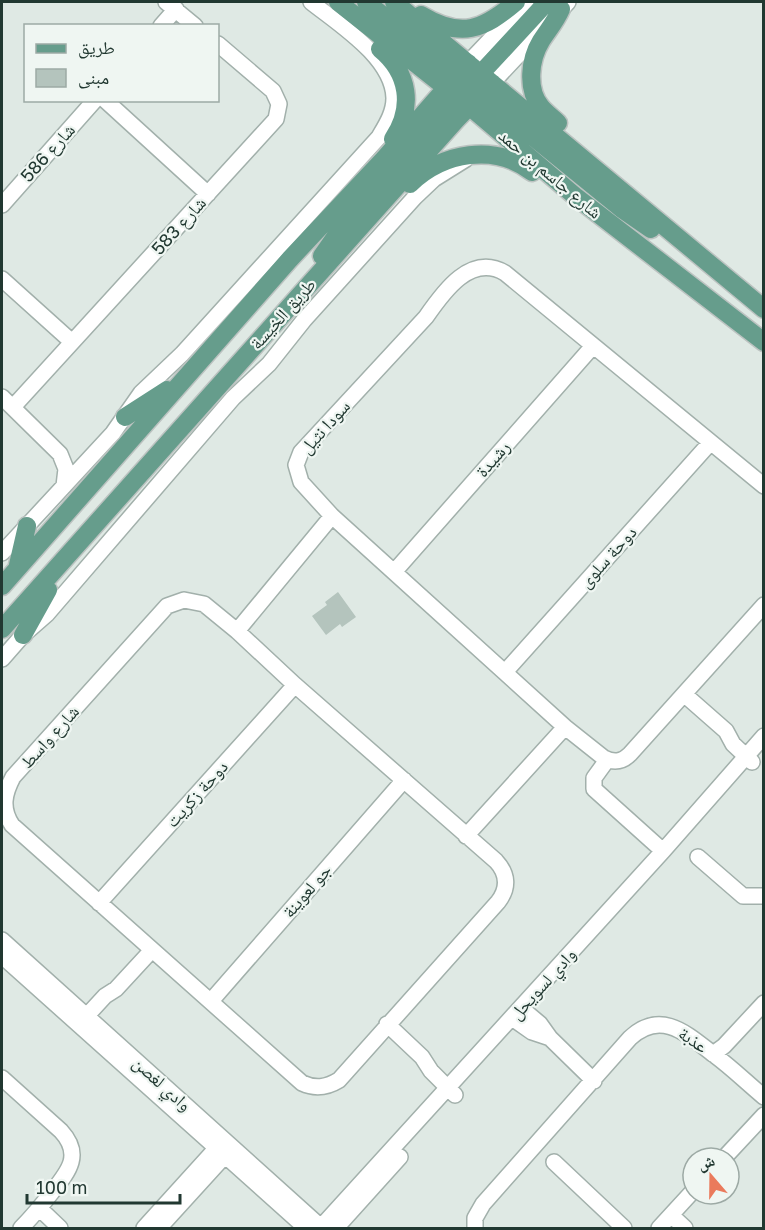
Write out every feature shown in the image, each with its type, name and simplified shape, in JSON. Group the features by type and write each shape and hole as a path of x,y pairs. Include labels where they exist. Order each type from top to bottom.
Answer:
{"main road":[{"name":"شارع جاسم بن حمد","path":"338,2 360,8 469,85 590,165 764,309"},
{"name":"شارع جاسم بن حمد","path":"394,2 575,196 764,342"},
{"path":"394,2 432,21 461,29 488,23 516,2"},
{"path":"289,308 314,267 344,226 469,85 559,4"},
{"path":"559,4 534,56 532,83 539,105 572,138 590,165"},
{"path":"360,8 367,37 393,61 404,81 403,119 386,148 384,159"},
{"path":"469,85 622,209 653,231 683,242"},
{"name":"طريق الخيسة","path":"2,586 290,259 384,159 469,85"},
{"name":"طريق الخيسة","path":"2,629 382,204 469,85"},
{"path":"382,204 395,198 417,177 434,166 471,154 496,155 515,161 545,181 575,196"},
{"path":"125,417 189,376"},
{"path":"17,568 27,526"},
{"path":"23,635 61,562"}],"street":[{"path":"2,553 95,453 125,417 141,393 170,366 379,137 388,123 394,100 387,73 374,54 311,2"},
{"name":"طريق الخيسة","path":"469,85 526,2"},
{"path":"162,24 171,5 193,24"},
{"name":"شارع 583","path":"7,402 72,342 271,125 278,112 277,97 219,45"},
{"name":"شارع 586","path":"2,205 92,102"},
{"path":"107,102 207,194"},
{"name":"طريق الخيسة","path":"2,659 23,635 47,614 233,398 269,364 304,320 410,201 434,180 471,154"},
{"name":"سودا نثيل","path":"608,760 565,727 332,516 298,477 296,465 298,456 426,317 437,300 466,273 482,267 498,269 505,273 764,486"},
{"path":"2,279 72,342"},
{"name":"رشيدة","path":"394,572 593,346"},
{"path":"7,402 54,448 64,461 66,478 64,486"},
{"name":"دوحة سلوى","path":"505,672 710,443"},
{"path":"54,448 78,456 95,453"},
{"path":"237,631 332,516"},
{"name":"شارع واسط","path":"184,600 204,604 237,631 501,867 506,881 503,896 339,1080 332,1085 316,1088 302,1083 12,825 4,805 7,789 13,777 167,606 184,600"},
{"path":"663,851 594,789 594,778 608,760 626,758 764,605"},
{"name":"دوحة زكريت","path":"99,903 295,685"},
{"path":"685,695 726,731 738,735 757,751"},
{"path":"466,836 565,727"},
{"name":"وادي لسويحل","path":"521,1016 663,851 757,751"},
{"name":"وادي لسويحل","path":"321,1228 456,1088 757,751"},
{"name":"جو لعوينة","path":"211,1001 404,780"},
{"path":"698,857 743,896 764,896"},
{"name":"وادي لغصن","path":"3,949 225,1147 321,1228"},
{"path":"86,1023 105,996 116,989 152,950"},
{"path":"713,1054 724,1046 764,1003"},
{"path":"521,1016 537,1034 550,1038 594,1081"},
{"path":"387,1024 422,1057 432,1062 456,1088"},
{"name":"عذبة","path":"475,1228 475,1218 483,1204 630,1038 640,1030 653,1025 666,1025 677,1029 728,1064 764,1097"},
{"path":"2,1078 61,1131 70,1144 72,1160 70,1168 21,1228"},
{"path":"735,1146 764,1115"},
{"path":"144,1228 225,1147"},
{"path":"159,1228 225,1147"},
{"path":"554,1162 624,1228"},
{"path":"659,1228 681,1204"},
{"path":"39,1208 60,1228"},
{"path":"670,1215 685,1228"}],"building":[{"path":"338,592 356,617 342,627 340,624 326,635 312,616 327,605 325,602"}]}
